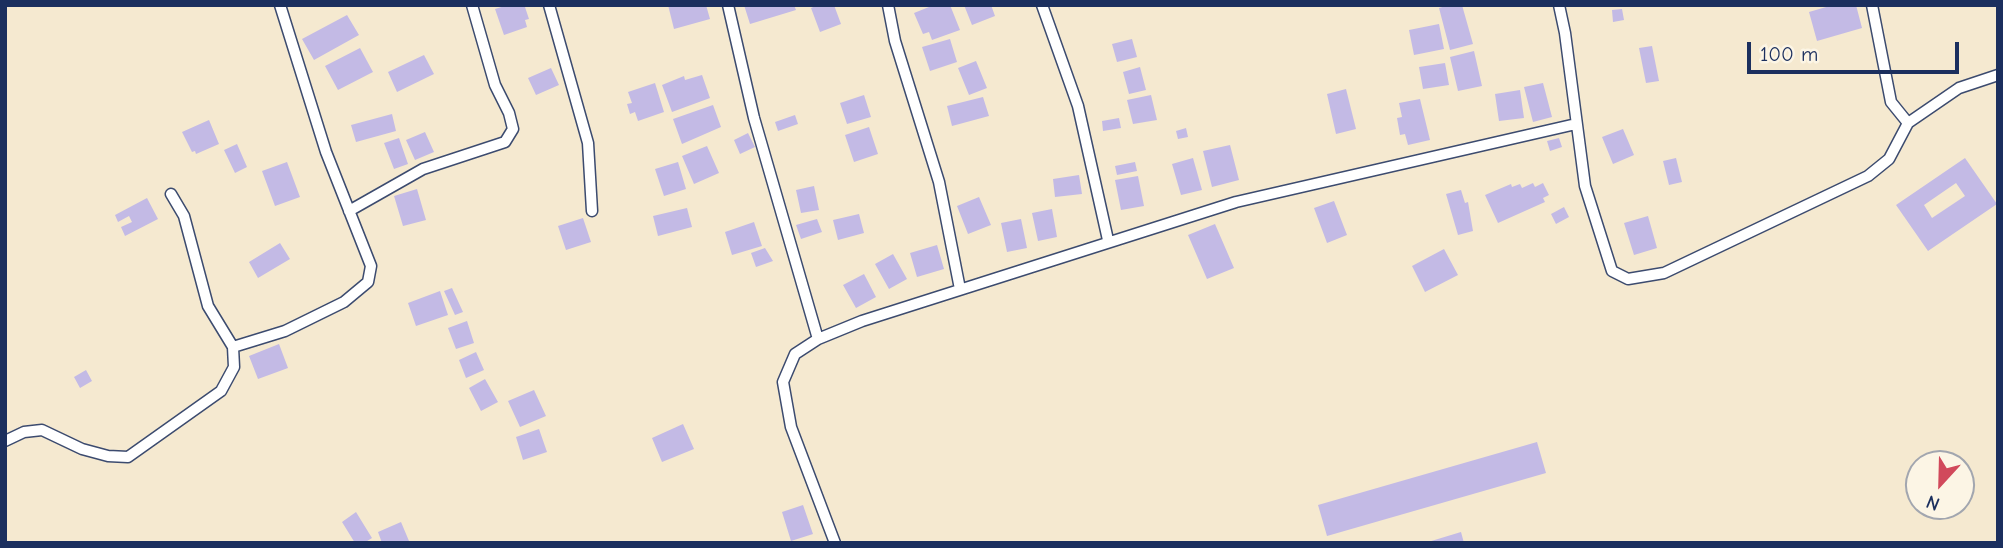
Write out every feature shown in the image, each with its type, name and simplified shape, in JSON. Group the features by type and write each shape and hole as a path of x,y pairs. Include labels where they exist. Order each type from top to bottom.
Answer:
{"street":[{"path":"233,346 285,331 344,302 368,282 371,266 326,152 280,5"},
{"path":"349,211 423,169 505,142 513,129 509,113 495,85 472,5"},
{"path":"549,5 588,143 592,211"},
{"path":"728,5 754,118 818,339"},
{"path":"888,5 895,41 939,182 960,289"},
{"path":"1042,5 1078,106 1108,240"},
{"path":"1559,5 1585,186 1612,271 1628,279 1664,273 1868,176 1889,159 1908,123 1959,88 1998,75"},
{"path":"1872,5 1891,102 1908,123"},
{"path":"835,543 791,427 783,383 795,354 818,339 960,289 1039,267 1108,240 1236,202 1576,124"},
{"path":"5,441 24,432 42,430 82,449 108,456 128,457 220,391 234,367 233,346 208,306 184,216 172,194"}],"building":[{"path":"508,5 525,7 529,19 525,20 527,27 504,35 495,9"},
{"path":"668,5 706,5 710,19 674,29"},
{"path":"744,5 794,5 796,10 750,24"},
{"path":"834,5 841,24 820,32 811,8"},
{"path":"934,5 950,5 960,30 932,40 929,32 923,34 914,13"},
{"path":"964,5 991,5 995,16 972,25"},
{"path":"1462,5 1473,44 1450,50 1439,8"},
{"path":"1833,5 1856,5 1862,28 1817,41 1809,12"},
{"path":"1622,9 1624,20 1613,22 1612,10"},
{"path":"347,15 359,35 314,60 302,39"},
{"path":"1439,24 1444,49 1414,55 1409,30"},
{"path":"950,39 957,62 930,71 922,47"},
{"path":"1132,39 1137,57 1117,62 1112,44"},
{"path":"1652,46 1659,81 1646,83 1639,48"},
{"path":"360,48 373,72 338,90 325,66"},
{"path":"1474,51 1482,86 1458,91 1450,57"},
{"path":"424,55 434,74 397,92 388,72"},
{"path":"976,61 987,88 969,95 958,68"},
{"path":"1445,63 1449,85 1423,89 1419,67"},
{"path":"1140,67 1146,90 1129,94 1123,72"},
{"path":"551,68 559,85 536,95 528,78"},
{"path":"702,75 710,98 672,112 662,85 684,76 685,80"},
{"path":"655,83 664,112 638,121 635,112 630,114 627,104 632,103 628,92"},
{"path":"1543,83 1552,117 1533,122 1524,87"},
{"path":"1346,89 1356,129 1336,134 1327,94"},
{"path":"1520,90 1524,118 1499,121 1495,94"},
{"path":"864,95 871,117 847,124 840,103"},
{"path":"1151,95 1157,120 1133,124 1127,100"},
{"path":"983,97 989,116 952,126 947,106"},
{"path":"1420,99 1430,140 1408,145 1405,134 1400,135 1397,118 1402,117 1399,103"},
{"path":"713,105 721,127 682,144 673,119"},
{"path":"392,114 396,131 356,142 351,125"},
{"path":"795,115 798,124 778,131 775,122"},
{"path":"1119,118 1121,128 1103,131 1102,121"},
{"path":"209,120 219,144 196,154 195,151 192,152 182,132"},
{"path":"869,127 878,154 854,162 845,135"},
{"path":"1186,128 1188,137 1178,139 1176,131"},
{"path":"1623,129 1634,155 1613,164 1602,137"},
{"path":"425,132 434,152 415,160 406,140"},
{"path":"748,133 755,147 740,154 734,140"},
{"path":"399,138 408,164 394,169 384,143"},
{"path":"1559,138 1562,147 1550,151 1547,141"},
{"path":"237,144 247,167 235,173 224,150"},
{"path":"1230,145 1239,180 1212,187 1203,151"},
{"path":"707,146 719,173 694,184 682,156"},
{"path":"1193,158 1202,190 1181,195 1172,164"},
{"path":"1676,158 1682,182 1669,185 1663,161"},
{"path":"1965,158 1997,204 1928,251 1896,205","holes":["1956,183 1965,196 1932,218 1924,205"]},
{"path":"287,162 300,197 275,206 262,171"},
{"path":"678,162 686,189 664,196 655,169"},
{"path":"1135,162 1137,171 1117,175 1115,166"},
{"path":"1079,175 1082,194 1055,197 1053,179"},
{"path":"1138,176 1144,206 1121,210 1115,180"},
{"path":"1533,183 1535,187 1543,183 1549,195 1543,198 1545,202 1498,223 1485,195 1511,184 1512,187 1520,184 1522,188"},
{"path":"814,186 819,210 801,213 796,190"},
{"path":"417,189 426,220 403,226 394,196"},
{"path":"1461,190 1465,203 1468,202 1473,231 1458,235 1446,194"},
{"path":"979,197 991,225 968,234 957,206"},
{"path":"147,198 158,219 125,236 121,227 132,222 129,216 118,222 115,215"},
{"path":"1334,201 1347,235 1327,243 1314,208"},
{"path":"1564,207 1569,217 1556,224 1551,214"},
{"path":"687,208 692,227 658,236 653,216"},
{"path":"1052,209 1057,237 1038,241 1032,213"},
{"path":"859,214 864,233 838,240 833,220"},
{"path":"1648,216 1657,248 1634,255 1624,223"},
{"path":"583,218 591,242 566,250 558,226"},
{"path":"817,219 822,232 801,239 796,225"},
{"path":"1021,219 1027,248 1007,252 1001,223"},
{"path":"754,222 762,246 732,255 725,232"},
{"path":"1215,224 1234,268 1207,279 1188,235"},
{"path":"280,243 290,259 258,278 249,262"},
{"path":"937,245 944,269 917,277 910,253"},
{"path":"765,248 773,261 756,267 751,253"},
{"path":"1444,249 1458,275 1425,292 1412,266"},
{"path":"893,254 907,279 889,289 875,264"},
{"path":"864,274 876,297 856,308 843,285"},
{"path":"452,288 463,312 455,315 444,291"},
{"path":"440,291 448,315 416,326 408,303"},
{"path":"467,321 474,343 456,349 448,328"},
{"path":"279,344 288,368 258,379 249,356"},
{"path":"476,352 484,370 466,378 459,360"},
{"path":"86,370 92,381 80,388 74,377"},
{"path":"485,379 498,402 481,411 469,388"},
{"path":"534,390 546,416 520,427 508,401"},
{"path":"683,424 694,449 662,462 652,438"},
{"path":"539,429 547,452 523,460 516,437"},
{"path":"1537,442 1546,473 1327,536 1318,505"},
{"path":"803,505 813,534 791,541 782,512"},
{"path":"356,512 372,538 364,543 355,543 342,522"},
{"path":"401,522 409,541 382,543 378,532"},
{"path":"1461,532 1464,543 1428,543 1428,542"}]}
